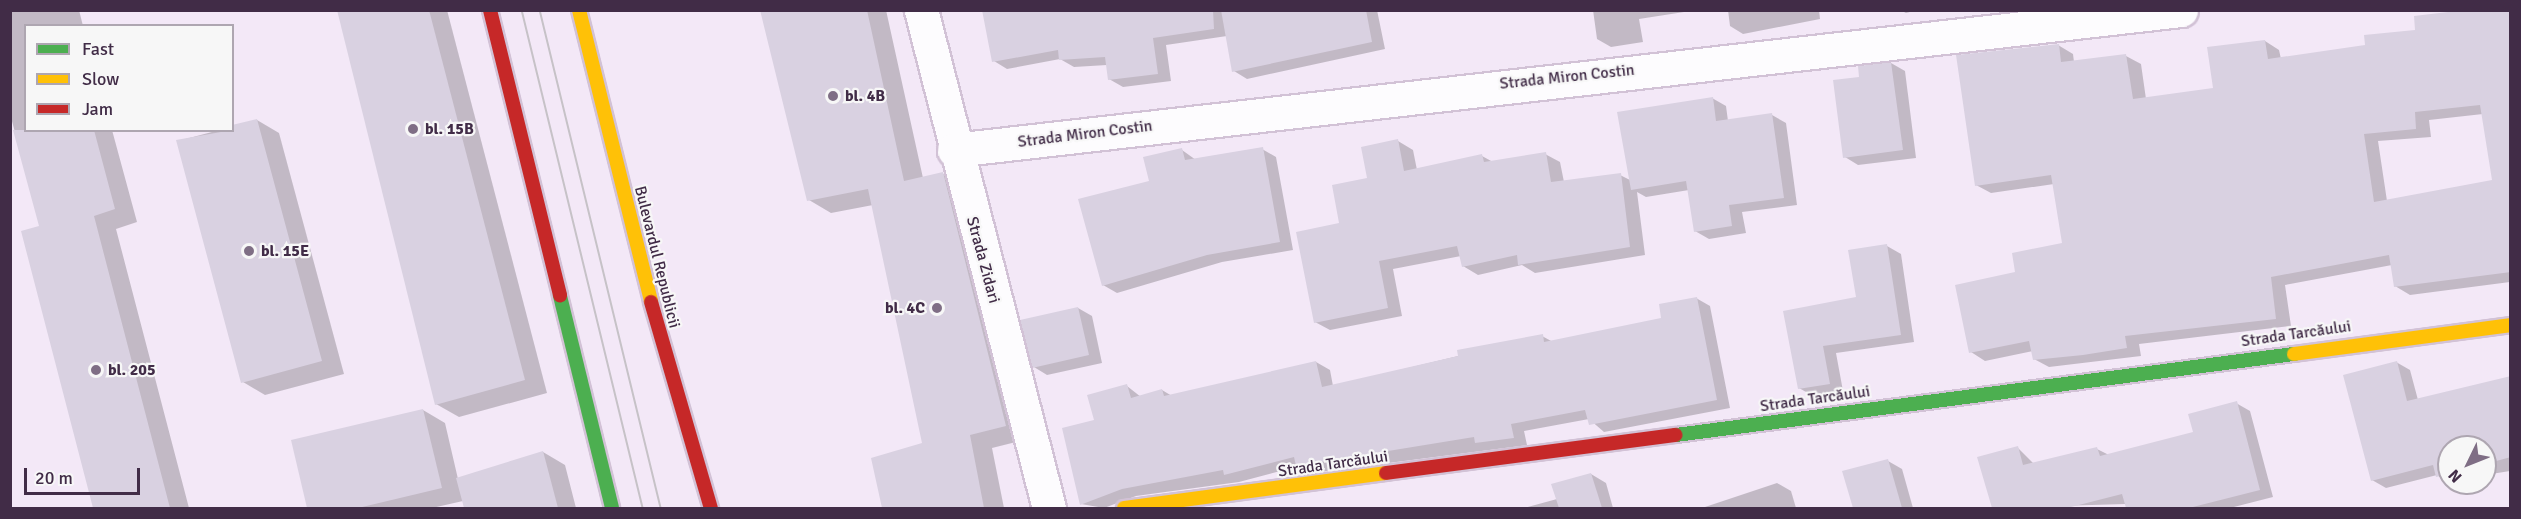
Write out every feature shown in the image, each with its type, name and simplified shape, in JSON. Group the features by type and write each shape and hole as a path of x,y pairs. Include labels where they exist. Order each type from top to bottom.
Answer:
{"street":[{"path":"490,10 612,508"},
{"name":"Bulevardul Republicii","path":"579,10 667,367 711,508"},
{"name":"Strada Zidari","path":"921,10 954,150 1049,508"},
{"name":"Strada Miron Costin","path":"954,150 2181,10"},
{"name":"Strada Tarcăului","path":"1124,508 2511,325"}],"building":[{"name":"bl. 15B","path":"337,10 429,10 525,380 435,405"},
{"path":"760,10 867,10 904,181 943,172 1006,426 970,435 984,508 882,508 871,458 922,443 868,189 807,201"},
{"path":"982,10 1213,10 1214,29 1153,38 1158,74 1108,80 1105,57 1059,60 1058,50 992,62"},
{"path":"1221,10 1366,10 1372,42 1232,72"},
{"path":"2465,10 2511,10 2511,272 2394,287 2389,255 2271,277 2276,319 2125,336 2127,348 2083,355 2033,360 2029,341 1969,353 1955,285 2015,272 2012,253 2062,243 2051,175 1975,186 1956,55 2059,44 2061,62 2126,54 2133,99 2213,88 2207,47 2265,40 2268,59 2365,45 2364,35 2415,30 2414,16","holes":["2480,105 2492,180 2374,202 2364,134 2416,129 2415,112"]},
{"path":"1891,62 1903,150 1843,158 1833,80 1859,77 1858,66"},
{"path":"1713,97 1716,121 1772,113 1784,198 1729,205 1732,226 1694,232 1686,181 1631,190 1617,112"},
{"name":"bl. 15E","path":"257,119 322,361 241,383 176,140 221,132 234,132 234,125"},
{"name":"bl. 205","path":"13,130 95,132 115,209 94,216 170,508 93,508 21,231 39,226"},
{"path":"1398,139 1404,171 1482,154 1484,162 1546,152 1551,182 1621,173 1630,247 1518,265 1517,255 1462,267 1457,246 1379,261 1388,308 1314,323 1296,232 1339,223 1332,185 1367,178 1361,147"},
{"path":"1263,147 1280,242 1207,255 1102,286 1078,199 1149,181 1143,157 1182,148 1185,160"},
{"path":"1887,244 1901,335 1823,346 1830,384 1798,389 1783,311 1856,297 1848,250"},
{"path":"1697,297 1717,400 1589,425 1585,410 1511,424 1514,438 1475,443 1474,437 1296,466 1294,457 1224,475 1223,470 1122,489 1080,505 1062,428 1094,420 1087,395 1127,384 1131,398 1162,389 1164,396 1316,361 1322,387 1458,356 1457,350 1543,334 1544,342 1661,318 1659,304"},
{"path":"1078,307 1089,355 1032,368 1020,320"},
{"path":"2397,361 2407,401 2511,376 2511,457 2497,461 2497,435 2437,435 2437,477 2433,465 2371,481 2343,375"},
{"path":"2237,401 2260,490 2189,508 2126,508 2122,494 2067,508 1992,508 1977,457 2018,446 2023,465 2097,447 2100,456 2193,432 2188,414"},
{"path":"423,409 442,488 358,508 307,508 291,440"},
{"path":"543,451 558,508 464,508 456,478"},
{"path":"1888,459 1902,508 1853,508 1842,471"},
{"path":"1591,473 1602,508 1559,508 1551,484"}],"tram line":[{"path":"522,10 643,508"},
{"path":"540,10 661,508"}],"traffic: fast":[{"path":"560,296 612,508"},
{"path":"1676,435 2294,354"}],"traffic: slow":[{"path":"579,10 651,302"},
{"path":"2294,354 2510,325"},
{"path":"1124,508 1386,473"}],"traffic: jam":[{"path":"490,10 560,296"},
{"path":"651,302 711,508"},
{"path":"1386,473 1676,435"}],"place":[{"name":"bl. 4B","path":"833,96"},
{"name":"bl. 15B","path":"413,129"},
{"name":"bl. 15E","path":"249,251"},
{"name":"bl. 4C","path":"937,308"},
{"name":"bl. 205","path":"96,370"}]}
